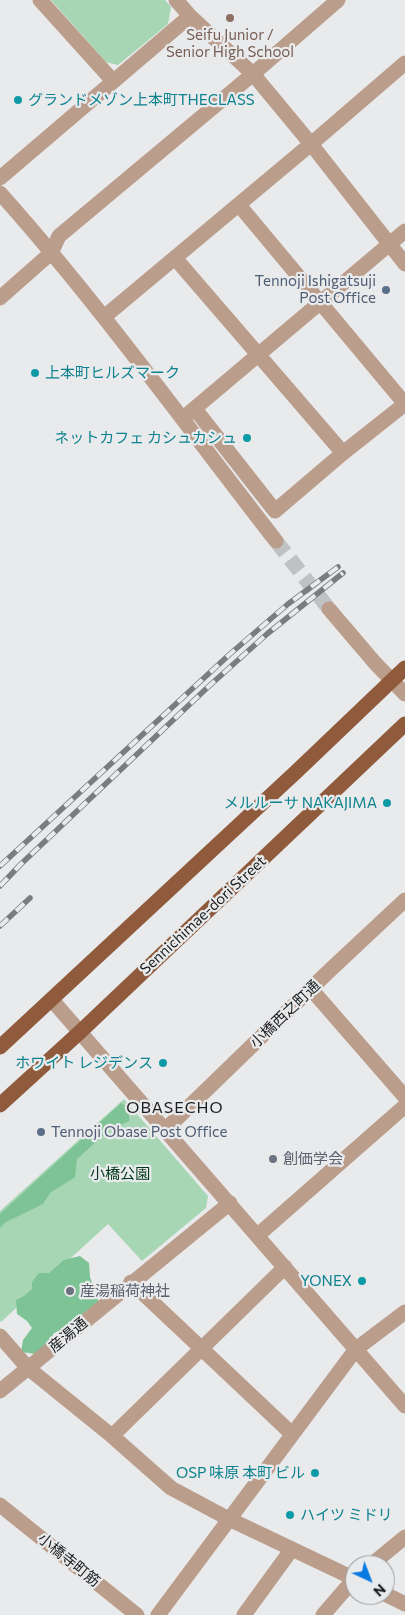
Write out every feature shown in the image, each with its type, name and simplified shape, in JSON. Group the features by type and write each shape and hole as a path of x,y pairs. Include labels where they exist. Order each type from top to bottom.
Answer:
{"main road":[{"path":"0,1047 405,668"},
{"name":"Sennichimae-dori Street","path":"0,1105 80,1032 405,724"}],"street":[{"path":"40,0 113,81"},
{"path":"176,0 190,16 252,74 311,144 405,264"},
{"path":"0,298 51,253 58,236 338,0"},
{"path":"0,178 190,16"},
{"path":"104,317 405,64"},
{"path":"0,193 40,238 104,317 275,512 343,453 405,404 239,205"},
{"path":"189,413 405,231"},
{"path":"175,258 343,453"},
{"path":"189,413 210,457 276,541"},
{"path":"329,609 375,663 405,694"},
{"name":"小橋西之町通","path":"166,1129 405,900"},
{"path":"311,989 405,1097"},
{"path":"52,1000 405,1406"},
{"path":"258,1235 405,1106"},
{"name":"産湯通","path":"0,1391 230,1203"},
{"path":"112,1436 285,1267"},
{"path":"131,1282 292,1434"},
{"path":"158,1615 356,1349 405,1312"},
{"path":"0,1336 28,1368 112,1436 172,1488 229,1519 345,1574"},
{"name":"小橋寺町筋","path":"0,1505 137,1615"},
{"path":"383,1555 405,1537"},
{"path":"244,1615 292,1549"},
{"path":"323,1615 345,1590"}],"green space":[{"path":"51,0 165,0 171,7 168,24 118,65 106,62"},
{"name":"小橋公園","path":"124,1099 208,1196 206,1208 142,1261 108,1224 1,1322 0,1211"},
{"path":"121,1103 129,1108 129,1121 109,1130 77,1159 75,1177 50,1193 43,1204 6,1222 0,1228 0,1214"},
{"path":"80,1256 89,1263 90,1277 99,1302 84,1322 54,1333 47,1344 36,1354 21,1352 23,1340 32,1328 27,1321 17,1314 16,1300 32,1289 32,1282 39,1273 49,1273 64,1260"}],"tunnel":[{"path":"276,541 329,609"}],"railway":[{"path":"0,866 230,654 288,604 338,567"},
{"path":"0,886 208,687 267,634 343,573"},
{"path":"0,926 30,898"}],"place":[{"name":"Seifu Junior / Senior High School","path":"230,18"},
{"name":"グランドメゾン上本町THECLASS","path":"18,100"},
{"name":"Tennoji Ishigatsuji Post Office","path":"386,290"},
{"name":"上本町ヒルズマーク","path":"35,373"},
{"name":"ネットカフェ カシュカシュ","path":"247,438"},
{"name":"メルルーサ NAKAJIMA","path":"387,803"},
{"name":"ホワイト レジデンス","path":"163,1063"},
{"name":"Tennoji Obase Post Office","path":"41,1132"},
{"name":"創価学会","path":"273,1159"},
{"name":"YONEX","path":"362,1281"},
{"name":"産湯稲荷神社","path":"70,1291"},
{"name":"OSP 味原 本町 ビル","path":"315,1473"},
{"name":"ハイツ ミドリ","path":"290,1515"}],"district":[{"name":"OBASECHO","path":"175,1108"}]}
